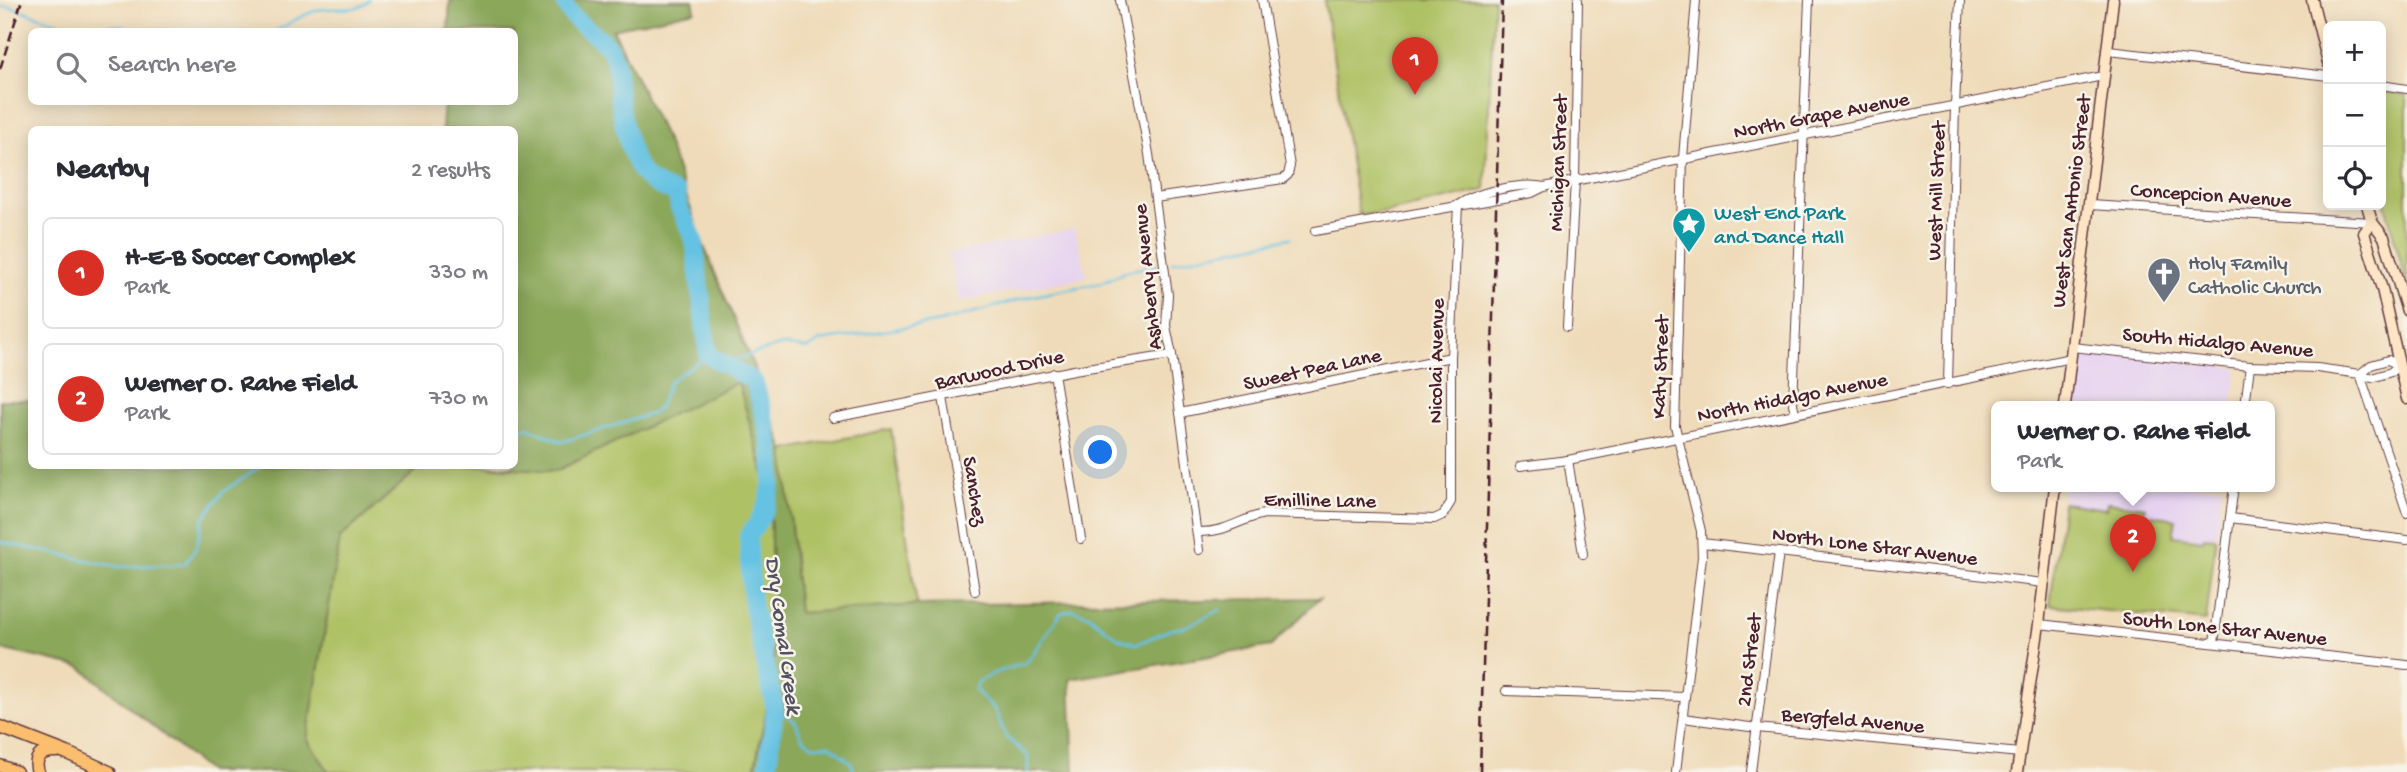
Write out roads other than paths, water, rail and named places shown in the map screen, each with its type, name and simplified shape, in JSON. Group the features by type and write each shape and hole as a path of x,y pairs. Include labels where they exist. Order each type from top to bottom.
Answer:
{"main road":[{"path":"0,727 108,772"},
{"path":"38,772 36,763 44,752 54,751 74,756"},
{"path":"0,766 16,772"}],"street":[{"name":"Ashberry Avenue","path":"1120,0 1155,198 1168,295 1166,326 1199,550"},
{"path":"1155,198 1283,179 1290,172 1262,0"},
{"name":"Michigan Street","path":"1567,327 1576,180 1578,0"},
{"name":"Katy Street","path":"1676,772 1702,542 1675,426 1683,158 1696,0"},
{"path":"1795,412 1793,404 1809,0"},
{"name":"West Mill Street","path":"1948,384 1960,0"},
{"name":"West San Antonio Street","path":"2066,401 2113,0"},
{"path":"2312,0 2323,43"},
{"path":"2109,51 2323,75"},
{"name":"North Grape Avenue","path":"1315,231 1532,193 1544,187 1683,158 2103,76"},
{"path":"2386,86 2407,89"},
{"name":"Nicolai Avenue","path":"1443,515 1451,502 1451,357 1458,205"},
{"name":"Concepcion Avenue","path":"2090,205 2372,222"},
{"path":"2368,210 2372,222 2385,237 2407,311"},
{"path":"2372,222 2364,233 2403,364 2407,399"},
{"name":"North Hidalgo Avenue","path":"1520,466 1569,460 1795,412 1948,384 2071,353"},
{"name":"South Hidalgo Avenue","path":"2071,353 2317,368 2372,378 2391,372 2403,364"},
{"name":"Barwood Drive","path":"833,418 1054,373 1172,355"},
{"name":"Sweet Pea Lane","path":"1180,413 1451,357"},
{"path":"2246,401 2250,366"},
{"path":"1054,373 1081,538"},
{"path":"2361,374 2407,513"},
{"name":"Sanchez","path":"943,397 975,591"},
{"path":"1569,460 1583,554"},
{"path":"2017,772 2039,624 2054,492"},
{"path":"2214,643 2233,492"},
{"name":"Emilline Lane","path":"1198,532 1225,530 1247,517 1264,514 1430,519 1443,515"},
{"path":"2230,518 2407,540"},
{"name":"North Lone Star Avenue","path":"1702,542 2044,583"},
{"name":"2nd Street","path":"1751,772 1779,552"},
{"name":"South Lone Star Avenue","path":"2039,624 2407,665"},
{"path":"1506,691 1685,697"},
{"name":"Bergfeld Avenue","path":"1683,718 1757,728 2020,753"}],"waterway":[{"path":"281,28 322,9 357,7 369,0"},
{"name":"Dry Comal Creek","path":"564,0 572,15 606,44 613,55 623,121 639,168 651,181 677,194 679,207 694,239 708,355 754,381 766,422 772,480 761,518 748,536 752,603 775,709 767,772"},
{"path":"0,7 11,7 74,28"},
{"path":"105,28 108,25 127,28"},
{"path":"1172,262 1290,238"},
{"path":"721,364 783,345 808,349 820,341 940,322 1033,296 1100,283 1127,271 1157,265"},
{"path":"518,433 527,427 562,442 654,413 670,381 708,355"},
{"path":"0,542 119,567 185,564 197,546 203,519 223,492 257,469"},
{"path":"1028,772 1028,756 1006,737 995,710 975,690 977,683 992,674 1027,662 1061,613 1073,610 1088,615 1118,638 1137,644 1169,630 1185,627 1220,610"},
{"path":"775,709 795,721 802,738 813,746 830,745 851,763 854,772"}],"railway":[{"path":"0,69 22,0"},
{"path":"1480,772 1502,0"}],"place":[{"name":"H-E-B Soccer Complex","path":"1415,95"},
{"name":"West End Park and Dance Hall","path":"1689,254"},
{"name":"Holy Family Catholic Church","path":"2164,304"},
{"name":"Werner O. Rahe Field","path":"2133,572"}]}
